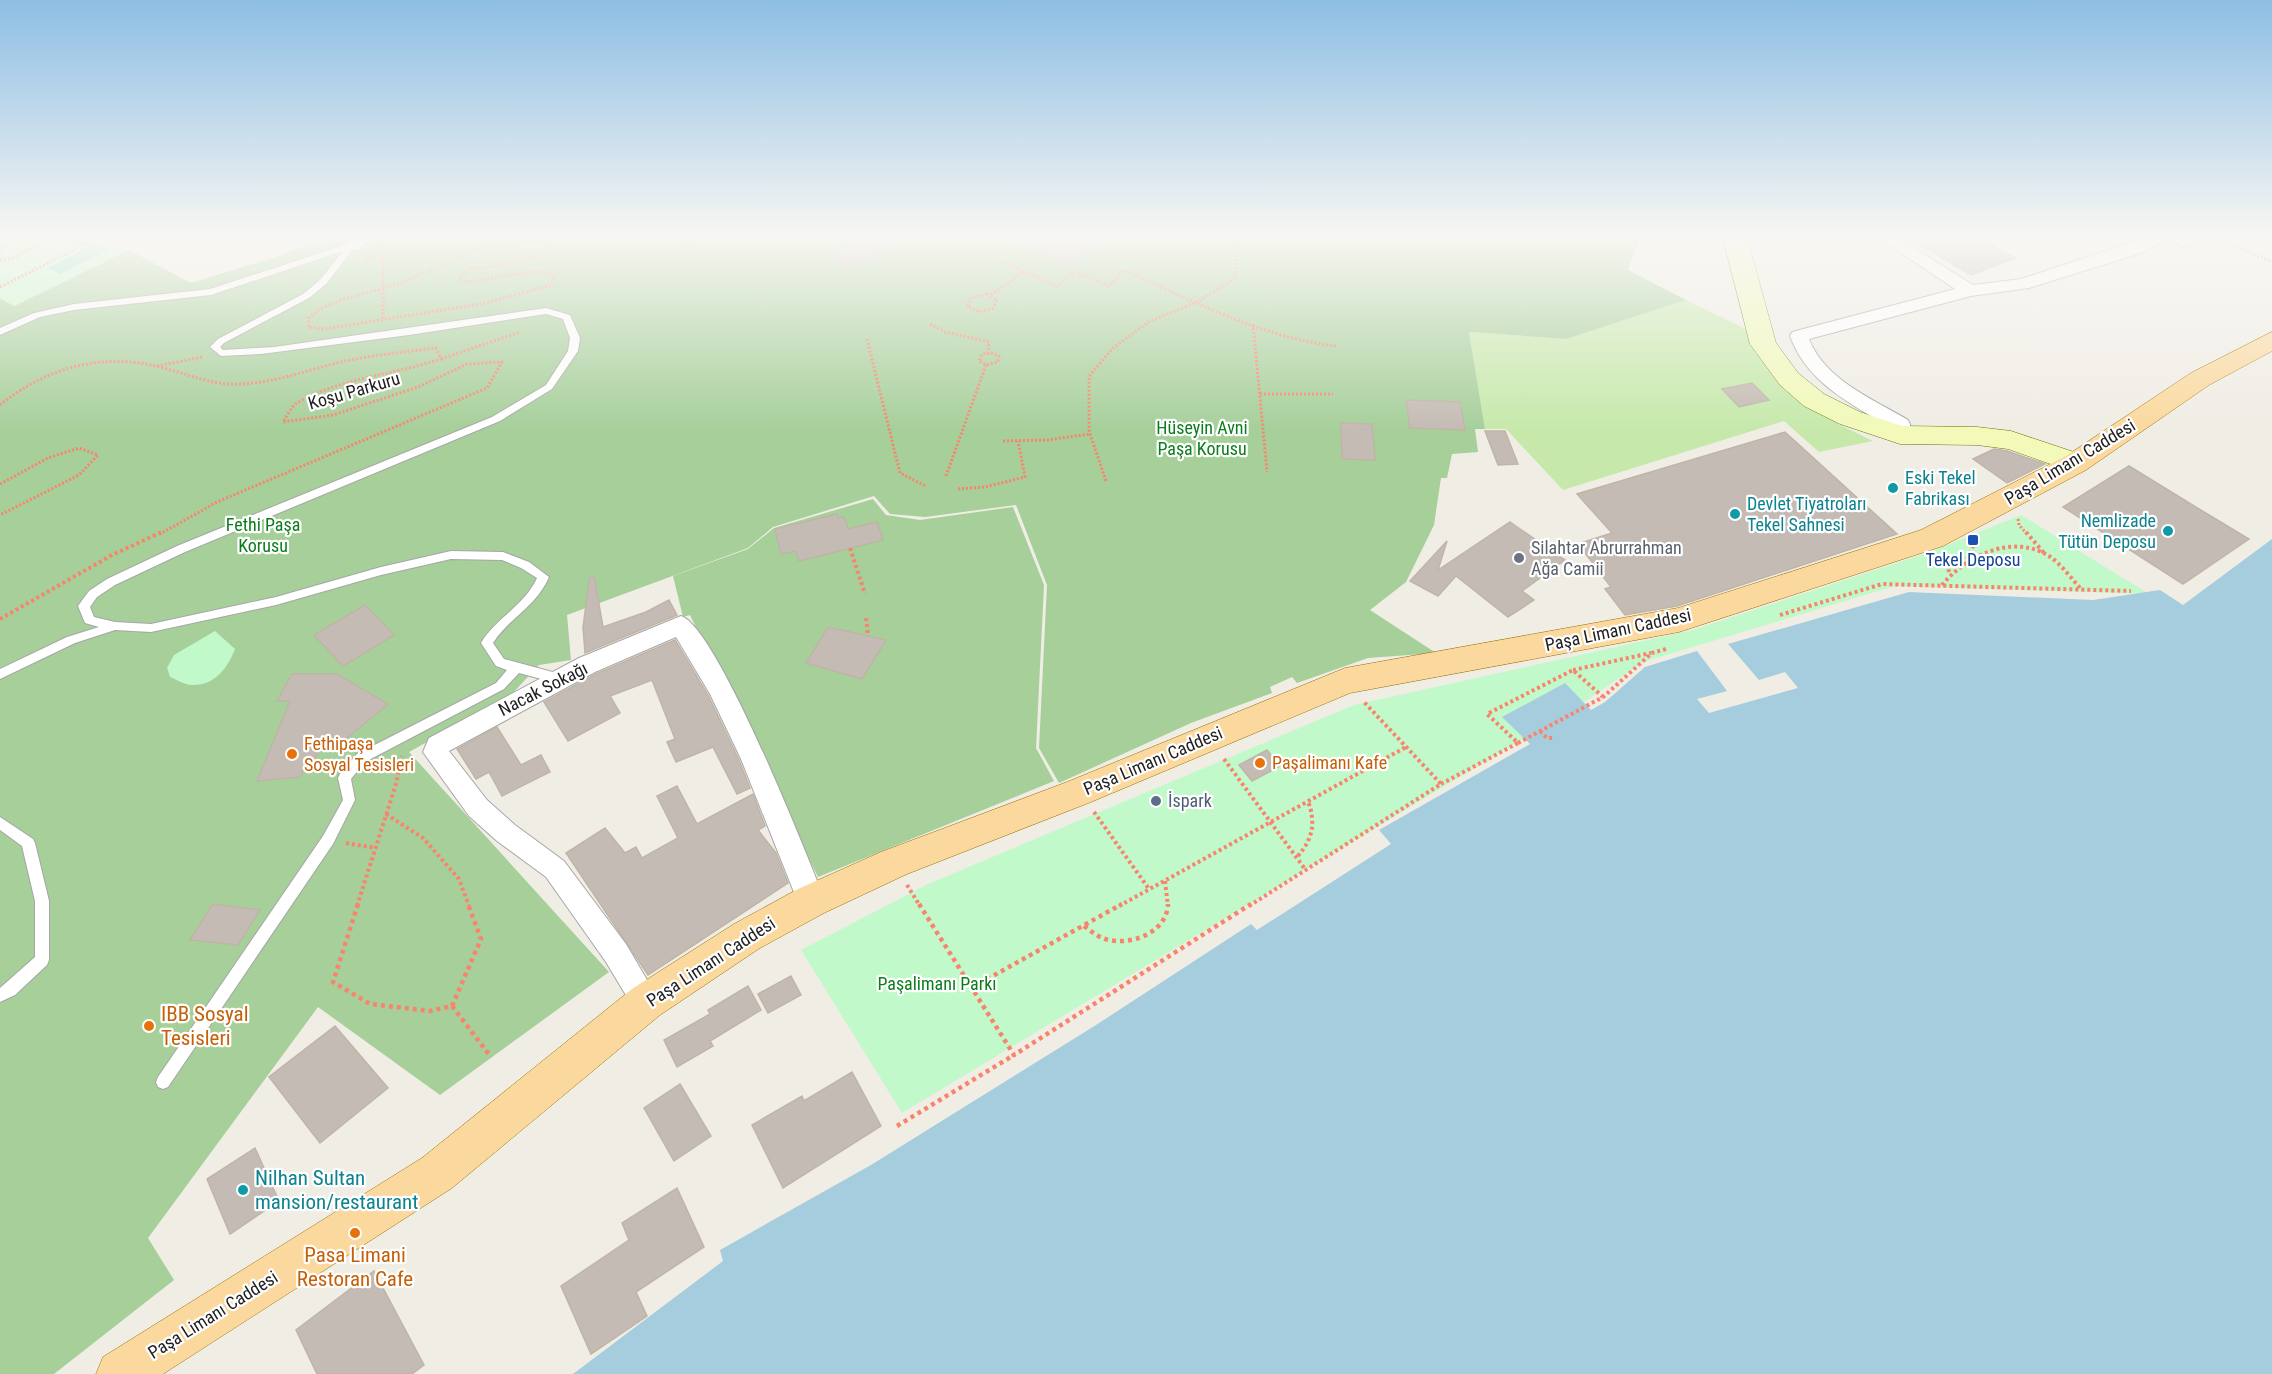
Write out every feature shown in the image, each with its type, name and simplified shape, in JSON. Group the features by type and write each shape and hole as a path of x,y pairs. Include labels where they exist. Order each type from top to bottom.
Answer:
{"main road":[{"name":"Paşa Limanı Caddesi","path":"120,1374 437,1173 646,1002 747,936 810,901 894,863 1079,792 1345,681 1679,620 1932,538 2001,504 2084,458 2200,379 2272,340"}],"street":[{"path":"1754,302 1763,344 1789,379 1814,400 1850,418 1900,430 2011,440 2084,458"},
{"path":"1900,430 1819,373 1802,352 1799,336 1928,302"},
{"name":"Nacak Sokağı","path":"646,1002 616,953 555,869 506,833 478,808 435,753 438,745 560,679 681,625 702,658 785,831 810,901"}],"lane":[{"path":"0,332 37,315 125,302"},
{"path":"294,302 221,341 215,347 221,353 380,336 546,311 567,317 575,338 573,351 549,387 496,418 181,549 111,582 93,594 84,606 89,620 115,626 151,628 202,618 451,555 503,556 525,565 543,577 539,590 529,603 494,630 487,643 501,663 560,679"},
{"path":"0,674 71,640 115,626"},
{"path":"163,1082 328,840 349,800 344,778 361,758 500,686 516,668"},
{"path":"0,823 28,843 42,901 42,960 10,990 0,995"}],"path":[{"path":"341,302 320,309 309,318 308,327 324,329 489,302"},
{"path":"380,336 384,302"},
{"path":"968,302 975,311 989,310 996,302"},
{"path":"1197,302 1310,345 1336,346"},
{"path":"1106,481 1090,434 1089,376 1113,348 1150,321 1197,302"},
{"path":"930,324 945,332 989,342 988,352"},
{"path":"1253,324 1268,472"},
{"path":"441,359 524,331"},
{"path":"867,339 900,473 926,486"},
{"name":"Koşu Parkuru","path":"0,405 37,377 71,364 102,361 157,366 205,382 231,385 353,359 436,348 441,359 412,369 336,387 295,404 283,422 333,415 418,387 467,364 502,362 487,388 217,502 154,537 112,555 0,619"},
{"path":"988,352 994,353 999,358 996,363 986,365 979,358 988,352"},
{"path":"157,366 221,353"},
{"path":"946,476 986,365"},
{"path":"1260,394 1333,394"},
{"path":"1003,441 1090,434"},
{"path":"958,489 985,487 1024,477 1018,441"},
{"path":"0,484 48,458 79,448 98,455 79,475 0,515"},
{"path":"2001,504 2018,516 2019,525 2044,554 2082,589"},
{"path":"850,548 865,594"},
{"path":"1942,585 1950,574 1967,560 1987,552 2026,548 2044,554"},
{"path":"1772,617 1882,584 2131,591"},
{"path":"866,618 868,634"},
{"path":"1518,743 1487,714 1574,670 1674,647"},
{"path":"897,1126 1014,1055 1441,784 1603,697 1652,653"},
{"path":"1574,670 1603,697"},
{"path":"1345,681 1441,784"},
{"path":"1540,731 1547,738 1555,738"},
{"path":"409,734 333,982 370,1004 430,1011 452,1006"},
{"path":"1209,738 1298,856 1305,869"},
{"path":"973,987 1406,747"},
{"path":"1079,792 1149,889"},
{"path":"1298,856 1311,842 1314,833 1314,816 1308,801"},
{"path":"386,814 423,838 459,879 481,939 452,1006"},
{"path":"328,840 375,848"},
{"path":"894,863 1014,1055"},
{"path":"1084,926 1100,938 1119,941 1138,939 1157,928 1167,912 1165,881"},
{"path":"452,1006 491,1057"}],"green space":[{"name":"Fethi Paşa Korusu","path":"0,302 7,302 14,306 22,302 1679,302 1566,339 1469,332 1485,429 1475,429 1478,452 1452,454 1447,478 1441,478 1434,525 1406,582 1370,610 1436,653 1368,658 1297,683 1292,677 1270,687 1272,693 1191,723 1059,783 1039,748 1047,585 1016,505 925,517 890,514 874,496 773,527 748,548 567,615 571,660 539,665 510,696 409,752 609,972 440,1095 318,1007 148,1238 174,1280 54,1374 0,1374"},
{"path":"7,302 22,302 14,306"},
{"path":"1679,302 1690,302 1748,330 1808,402 1838,424 1873,441 1819,452 1784,421 1563,490 1506,429 1485,429 1469,332 1566,339"},
{"path":"873,499 886,515 920,520 1013,507 1044,585 1036,748 1054,781 818,877 690,615 683,617 673,576 748,549 774,528"},
{"name":"Paşalimanı Parkı","path":"2021,515 2149,594 1895,586 1643,662 1584,702 902,1113 801,950 928,884 1354,705 1693,630 1930,552"},
{"path":"215,631 235,649 220,674 208,682 193,685 170,677 167,668 174,655"}],"water":[{"path":"2272,539 2272,1374 573,1374 723,1261 720,1250 871,1165 1096,1025 1251,924 1257,930 1391,844 1379,830 1530,744 1502,717 1565,683 1591,710 1605,702 1645,667 1697,651 1727,691 1697,699 1709,713 1798,688 1785,672 1759,680 1728,644 1909,592 2093,600 2160,590 2183,605"}],"building":[{"path":"1752,383 1769,400 1739,407 1722,389"},
{"path":"1406,400 1460,402 1465,430 1410,428"},
{"path":"1341,423 1372,424 1375,460 1342,459"},
{"path":"1485,431 1505,431 1518,464 1498,465"},
{"name":"Devlet Tiyatroları Tekel Sahnesi","path":"1785,432 1897,534 1677,606 1625,615 1605,589 1611,587 1578,544 1612,533 1577,494"},
{"path":"1994,449 2045,464 2007,483 1973,459"},
{"name":"Nemlizade Tütün Deposu","path":"2129,466 2249,539 2183,584 2063,507"},
{"path":"837,514 838,518 844,517 848,529 877,522 883,540 799,561 796,551 781,554 775,529"},
{"path":"1510,522 1565,560 1522,591 1534,600 1508,617 1456,576 1438,596 1410,581 1447,541 1438,570"},
{"path":"590,576 594,576 603,627 646,612 669,600 677,615 585,653 583,627"},
{"path":"365,605 394,635 343,666 314,635"},
{"path":"828,627 886,640 862,679 806,663"},
{"path":"675,640 708,695 739,760 750,788 737,794 713,747 676,762 667,742 675,739 652,680 610,696 620,713 568,741 544,702 596,674"},
{"path":"292,674 337,674 388,704 342,742 326,732 313,765 305,765 300,777 257,781 290,701 277,701"},
{"path":"497,727 521,765 541,755 550,772 502,796 489,772 476,779 457,749"},
{"path":"1267,750 1280,766 1252,781 1239,765"},
{"path":"677,786 697,824 753,794 765,826 758,830 776,853 788,883 648,975 566,853 605,828 625,853 636,847 642,858 678,838 657,796"},
{"path":"213,904 260,910 238,945 190,940"},
{"path":"791,976 801,995 768,1013 758,994"},
{"path":"748,986 761,1010 710,1041 713,1046 677,1067 664,1040 710,1014 708,1010"},
{"path":"335,1026 388,1088 320,1143 269,1077"},
{"path":"852,1072 881,1126 783,1188 752,1125 802,1096 804,1101"},
{"path":"680,1084 711,1136 674,1161 644,1108"},
{"name":"Nilhan Sultan mansion/restaurant","path":"255,1148 279,1201 230,1234 207,1179"},
{"path":"677,1188 704,1247 636,1292 647,1316 591,1354 561,1286 629,1240 622,1223"},
{"path":"374,1271 424,1365 412,1374 317,1374 296,1330"}],"place":[{"name":"Eski Tekel Fabrikası","path":"1893,488"},
{"name":"Devlet Tiyatroları Tekel Sahnesi","path":"1735,514"},
{"name":"Nemlizade Tütün Deposu","path":"2168,531"},
{"name":"Tekel Deposu","path":"1973,540"},
{"name":"Silahtar Abrurrahman Ağa Camii","path":"1519,558"},
{"name":"Fethipaşa Sosyal Tesisleri","path":"292,754"},
{"name":"Paşalimanı Kafe","path":"1260,763"},
{"name":"İspark","path":"1156,801"},
{"name":"IBB Sosyal Tesisleri","path":"149,1026"},
{"name":"Nilhan Sultan mansion/restaurant","path":"243,1190"},
{"name":"Pasa Limani Restoran Cafe","path":"355,1233"}],"park label":[{"name":"Hüseyin Avni Paşa Korusu","path":"1202,438"}]}
